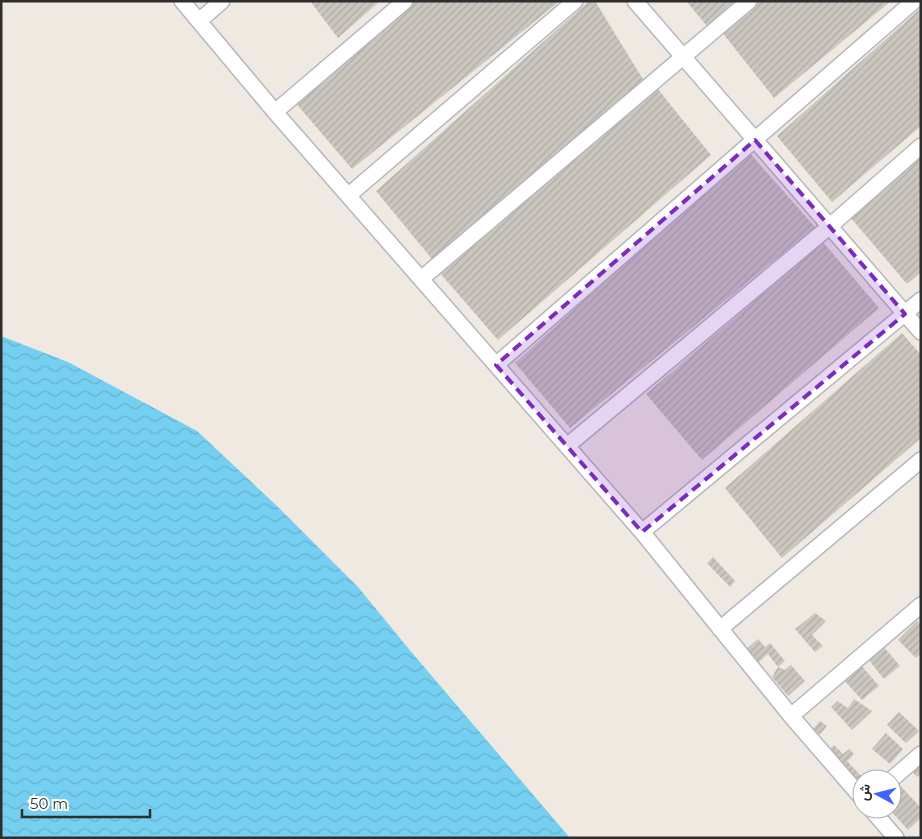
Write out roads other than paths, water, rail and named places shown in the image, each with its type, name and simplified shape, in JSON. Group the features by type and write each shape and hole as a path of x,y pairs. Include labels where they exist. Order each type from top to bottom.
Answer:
{"street":[{"path":"182,1 275,112 642,532 791,716 852,786"},
{"path":"199,21 222,1"},
{"path":"275,112 405,1"},
{"path":"348,195 575,1"},
{"path":"635,1 921,332"},
{"path":"421,279 749,1"},
{"path":"496,365 914,1"},
{"path":"567,446 830,226 921,146"},
{"path":"642,532 921,300"},
{"path":"720,629 921,460"},
{"path":"791,716 921,606"},
{"path":"902,770 921,754"},
{"path":"880,819 896,838"}],"water":[{"path":"1,336 68,362 197,431 277,506 358,587 570,838 1,838"}]}
